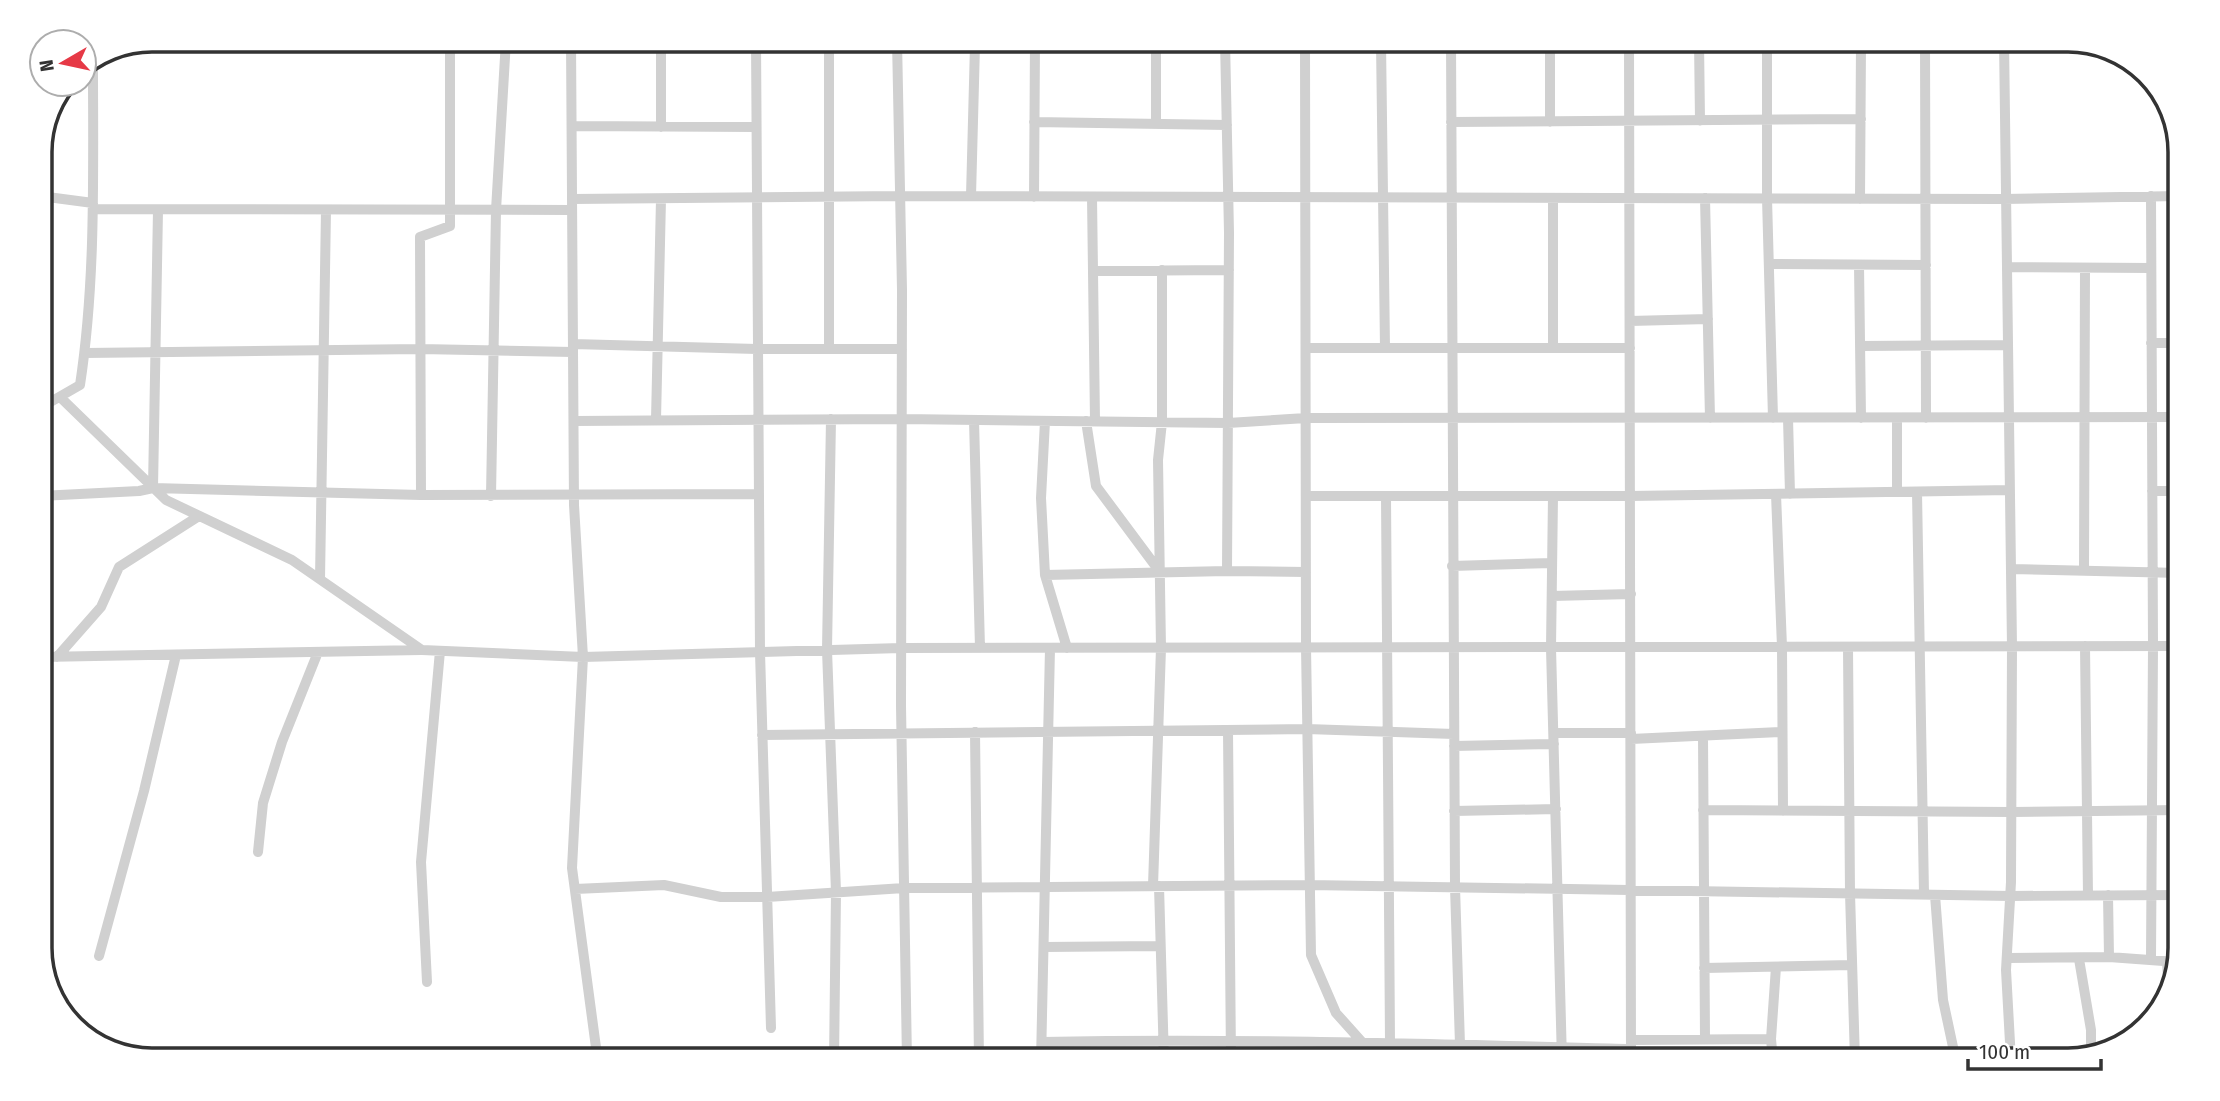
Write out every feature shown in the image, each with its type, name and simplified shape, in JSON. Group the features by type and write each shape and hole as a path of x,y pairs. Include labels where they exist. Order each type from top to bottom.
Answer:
{"street":[{"path":"421,495 420,237 450,226 450,52"},
{"path":"491,496 496,210 505,52"},
{"path":"571,52 574,496 583,657 572,868 596,1048"},
{"path":"661,52 661,127"},
{"path":"756,52 760,652 771,1028"},
{"path":"829,349 830,52"},
{"path":"897,52 907,1048"},
{"path":"971,197 975,52"},
{"path":"1034,197 1035,52"},
{"path":"1156,52 1156,124"},
{"path":"1225,52 1228,198 1227,571"},
{"path":"1305,52 1306,648 1311,956 1336,1013 1367,1048"},
{"path":"1381,52 1385,348"},
{"path":"1451,52 1454,811 1460,1045"},
{"path":"1550,52 1550,122"},
{"path":"1629,52 1631,1045"},
{"path":"1699,52 1700,121"},
{"path":"1767,52 1767,198 1773,418"},
{"path":"1860,199 1861,52"},
{"path":"1925,52 1926,418"},
{"path":"2004,52 2012,647 2011,896 2006,970 2010,1048"},
{"path":"53,401 80,386 85,354 89,323 93,206 93,98"},
{"path":"1451,122 1861,119"},
{"path":"1034,122 1227,125"},
{"path":"572,126 757,128"},
{"path":"53,198 93,206 158,209 496,210 661,199 900,196 1860,199 2167,196"},
{"path":"2151,196 2151,959"},
{"path":"1092,197 1090,421 1096,486 1160,572"},
{"path":"1552,198 1553,348"},
{"path":"1705,198 1710,418"},
{"path":"656,420 661,199"},
{"path":"153,488 158,209"},
{"path":"320,579 326,210"},
{"path":"1769,264 1926,265"},
{"path":"1859,265 1861,418"},
{"path":"2007,267 2151,268"},
{"path":"2084,571 2085,268"},
{"path":"1161,270 1163,422 1158,460 1161,648 1156,886 1163,1048"},
{"path":"1093,271 1228,270"},
{"path":"1630,321 1707,319"},
{"path":"2151,343 2167,343"},
{"path":"1860,346 2008,345"},
{"path":"85,354 421,349 494,351 657,346 902,349"},
{"path":"1306,348 1630,348"},
{"path":"60,397 166,500 292,560 422,650"},
{"path":"573,421 902,419 1228,423 1306,418 2167,417"},
{"path":"1788,418 1790,494"},
{"path":"1897,418 1898,492"},
{"path":"831,419 827,650 836,892 834,1048"},
{"path":"974,420 979,648"},
{"path":"1045,421 1041,498 1045,575 1067,648"},
{"path":"53,495 153,488 491,496 758,494"},
{"path":"1306,496 1630,496 2010,490"},
{"path":"2152,491 2167,491"},
{"path":"1917,492 1924,894"},
{"path":"1776,494 1782,647 1783,811"},
{"path":"1386,496 1390,1043"},
{"path":"1553,496 1551,648 1562,1047"},
{"path":"57,657 101,607 119,567 199,516"},
{"path":"1452,566 1552,564"},
{"path":"2011,569 2168,573"},
{"path":"1045,575 1306,572"},
{"path":"1552,596 1631,594"},
{"path":"2085,646 2088,895"},
{"path":"53,657 422,650 583,657 901,648 2168,646"},
{"path":"1848,647 1855,1048"},
{"path":"1042,1048 1051,648"},
{"path":"427,982 421,862 440,651"},
{"path":"258,852 263,803 282,741 317,652"},
{"path":"99,956 144,791 176,655"},
{"path":"762,735 1307,729 1454,734"},
{"path":"1227,730 1231,1048"},
{"path":"975,732 979,1048"},
{"path":"1454,746 1554,738 1783,732"},
{"path":"1703,736 1704,1040"},
{"path":"1454,811 1556,809"},
{"path":"1703,810 2168,810"},
{"path":"575,889 664,885 720,897 767,897 904,888 1309,885 2011,896 2168,895"},
{"path":"1935,895 1943,1000 1953,1048"},
{"path":"2108,895 2109,957"},
{"path":"1044,947 1160,946"},
{"path":"2008,958 2109,957 2167,961"},
{"path":"2079,959 2091,1030 2091,1046"},
{"path":"1704,968 1852,965"},
{"path":"1772,1048 1776,967"},
{"path":"1042,1042 1163,1040 1562,1047 1771,1039"}]}
